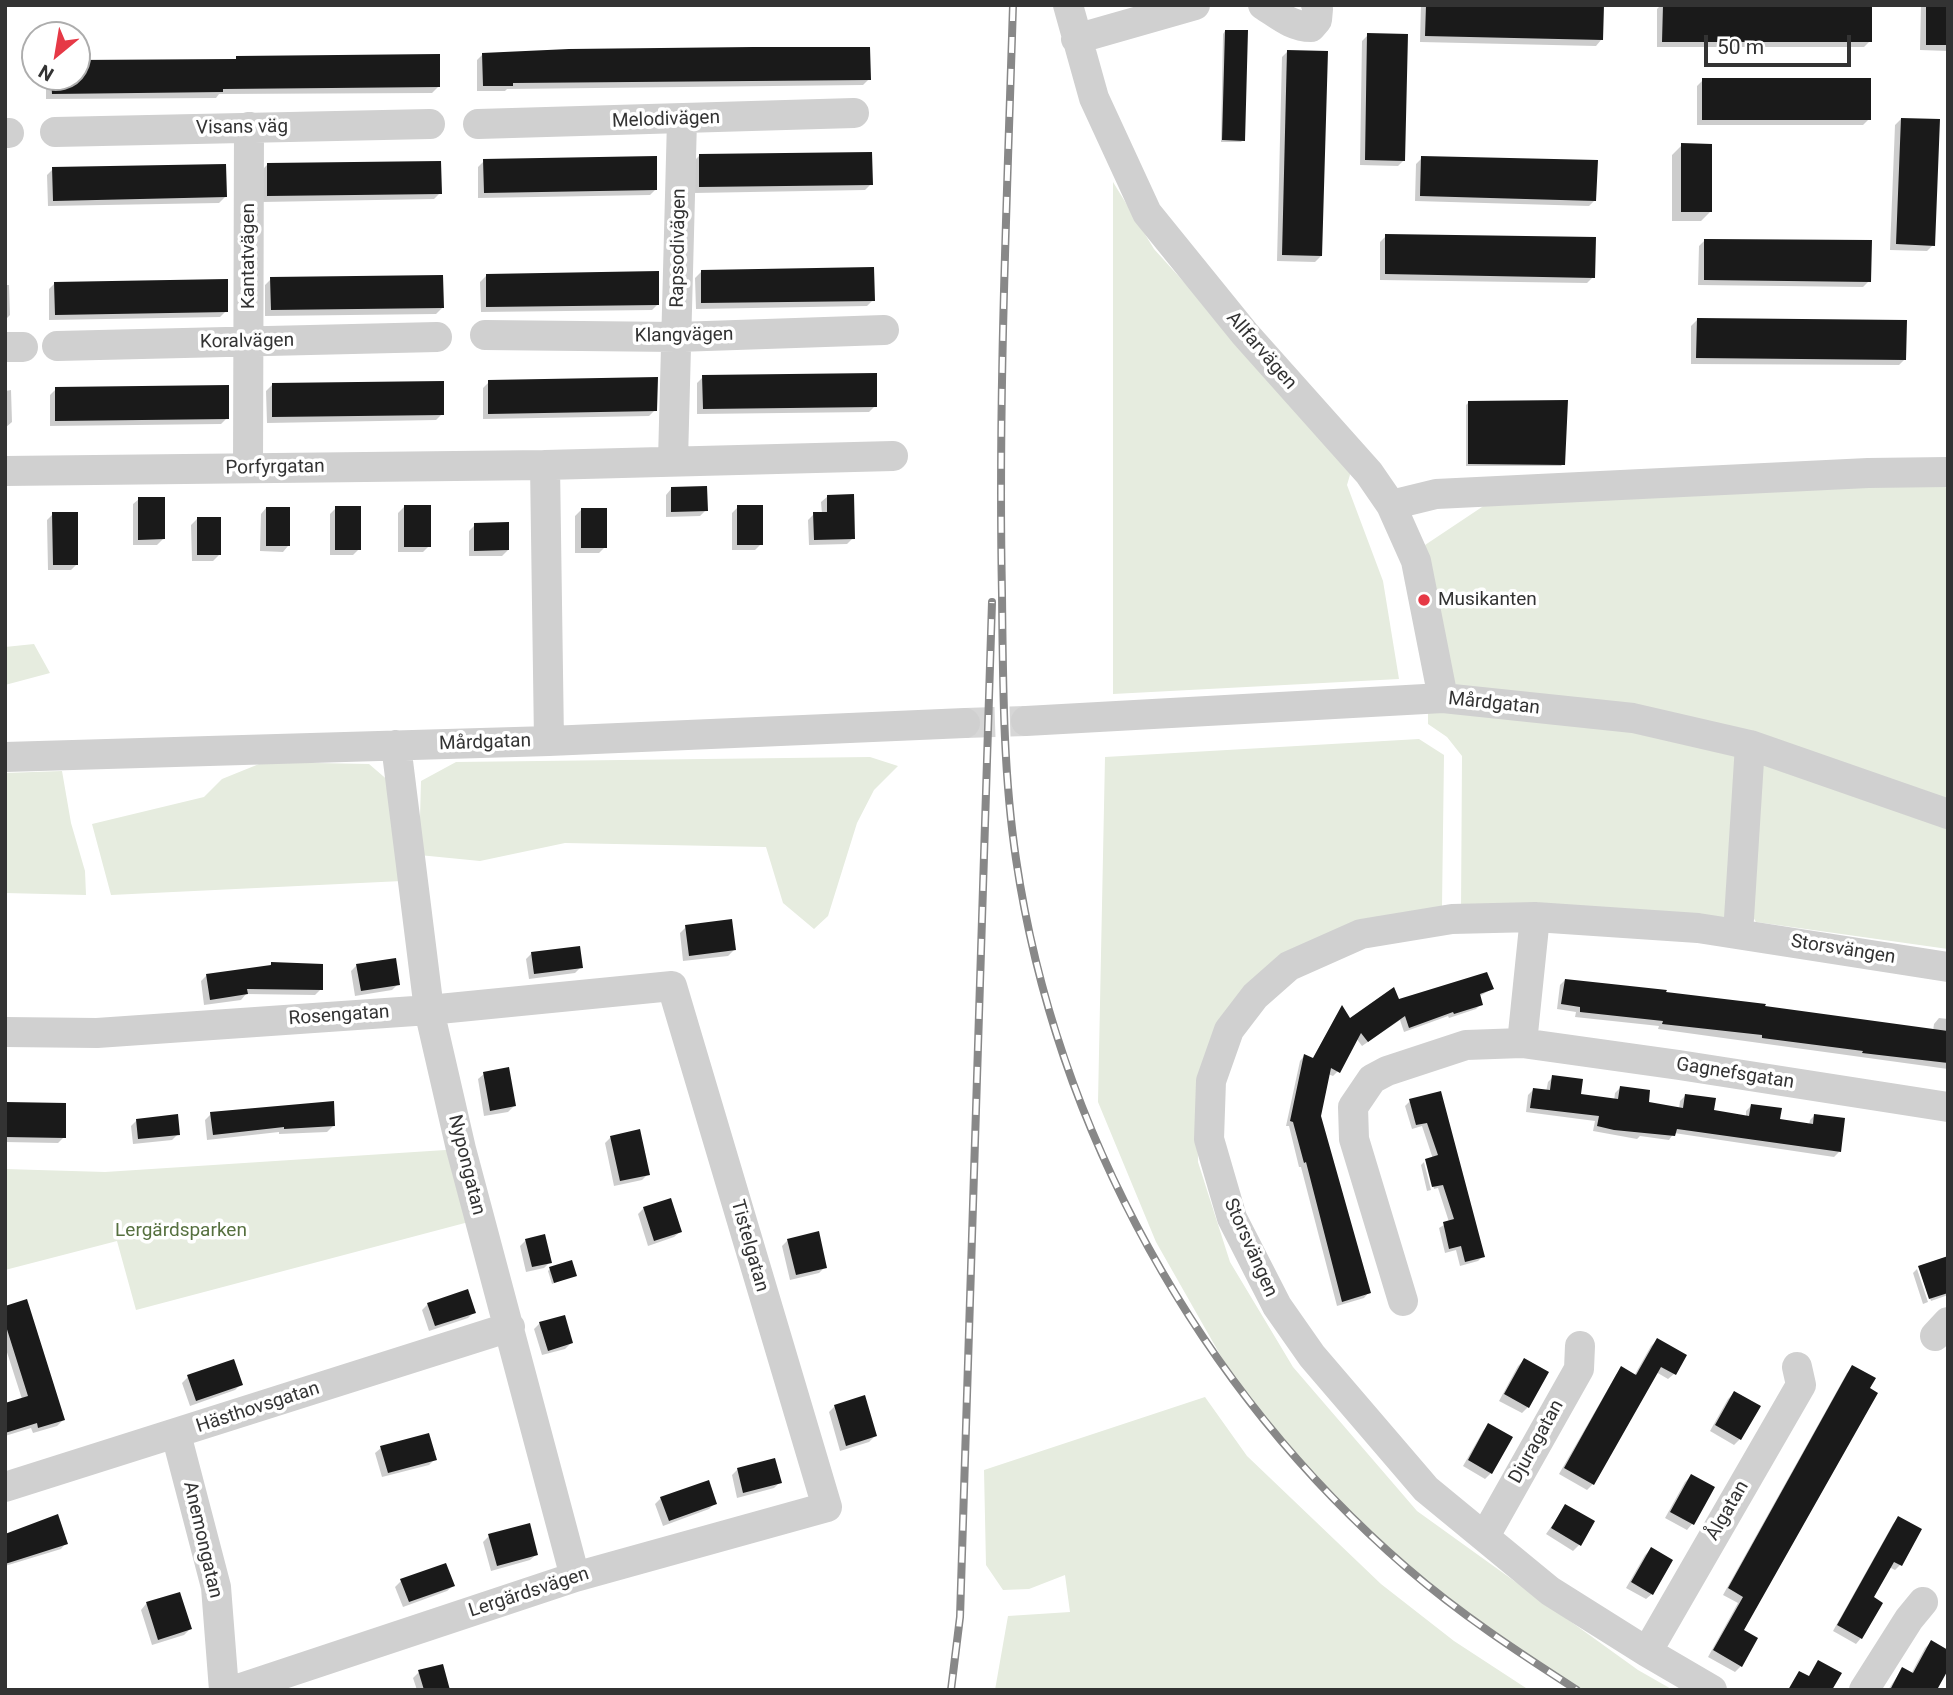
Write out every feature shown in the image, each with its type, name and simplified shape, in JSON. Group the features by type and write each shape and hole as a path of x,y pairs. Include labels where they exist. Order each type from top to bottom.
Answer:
{"street":[{"name":"Allfarvägen","path":"1068,5 1094,98 1147,213 1245,334 1369,473 1391,505 1416,561 1443,698"},
{"path":"1076,39 1195,5"},
{"path":"1263,5 1300,27 1311,26 1317,20 1316,5"},
{"name":"Melodivägen","path":"478,124 854,113"},
{"name":"Rapsodivägen","path":"673,460 682,120"},
{"name":"Visans väg","path":"55,132 429,124"},
{"name":"Kantatvägen","path":"248,468 250,127"},
{"name":"Klangvägen","path":"485,335 677,337 884,330"},
{"name":"Koralvägen","path":"57,346 437,337"},
{"name":"Porfyrgatan","path":"5,471 545,465 894,456"},
{"path":"545,465 550,741"},
{"path":"1391,505 1436,494 1868,472 1948,472"},
{"name":"Mårdgatan","path":"1026,722 1443,698 1633,718 1750,745 1948,814"},
{"name":"Mårdgatan","path":"5,757 550,741 965,723"},
{"name":"Nypongatan","path":"396,745 429,1010 461,1149 575,1577"},
{"path":"1738,934 1750,745"},
{"path":"1522,1043 1535,917"},
{"name":"Storsvängen","path":"1712,1690 1550,1591 1426,1489 1312,1356 1276,1306 1232,1218 1209,1139 1211,1081 1229,1030 1255,996 1289,966 1361,934 1452,919 1535,917 1698,928 1948,967"},
{"name":"Rosengatan","path":"5,1032 97,1033 429,1010 672,986"},
{"name":"Tistelgatan","path":"672,986 827,1507"},
{"name":"Gagnefsgatan","path":"1402,1301 1354,1139 1353,1107 1372,1079 1387,1072 1466,1045 1522,1043 1679,1065 1942,1112"},
{"name":"Hästhovsgatan","path":"5,1487 510,1327"},
{"name":"Djuragatan","path":"1485,1536 1579,1369 1580,1346"},
{"name":"Ålgatan","path":"1647,1652 1801,1385 1797,1367"},
{"name":"Anemongatan","path":"176,1434 216,1587 224,1690"},
{"name":"Lergärdsvägen","path":"235,1690 575,1577 827,1507"},
{"path":"1864,1690 1909,1619 1923,1602"}],"green space":[{"path":"1113,182 1154,249 1352,468 1347,485 1383,581 1399,679 1113,694"},
{"path":"1933,483 1948,488 1948,805 1452,689 1425,545 1488,503"},
{"path":"34,644 50,673 5,685 5,647"},
{"path":"1428,705 1629,724 1737,751 1734,913 1721,923 1461,912 1462,756 1447,737 1428,724"},
{"path":"1419,739 1444,755 1442,907 1357,920 1278,957 1197,1092 1198,1162 1230,1262 1293,1367 1417,1511 1638,1670 1673,1690 1575,1690 1542,1671 1386,1551 1247,1402 1156,1242 1098,1102 1105,757"},
{"path":"870,757 898,766 874,790 857,823 828,916 814,929 783,903 766,847 565,843 480,861 419,855 421,781 456,762"},
{"path":"1771,760 1948,826 1948,949 1756,922 1747,907 1756,767"},
{"path":"264,762 369,764 390,782 402,881 111,895 92,824 204,797 222,779"},
{"path":"62,771 71,823 85,871 86,895 5,893 5,773"},
{"name":"Lergärdsparken","path":"461,1149 480,1219 136,1310 117,1241 5,1270 5,1169 105,1172"},
{"path":"1205,1397 1247,1456 1381,1584 1454,1641 1529,1690 995,1690 1008,1616 1070,1612 1065,1575 1029,1589 1003,1590 986,1565 984,1470"}],"building":[{"path":"1426,5 1604,5 1603,40 1425,36"},
{"path":"1663,5 1872,5 1872,42 1662,42"},
{"path":"1926,5 1948,5 1948,45 1926,45"},
{"path":"1225,30 1248,30 1245,141 1222,140"},
{"path":"1367,33 1408,34 1405,161 1365,160"},
{"path":"870,47 871,80 513,83 513,86 483,86 482,53"},
{"path":"1287,50 1328,51 1322,256 1282,255"},
{"path":"440,54 440,87 52,94 52,91 91,91 91,60 236,59 236,56"},
{"path":"1702,78 1871,78 1871,120 1702,120"},
{"path":"1901,118 1940,119 1935,246 1896,244"},
{"path":"1681,143 1712,144 1712,212 1681,212"},
{"path":"872,152 873,185 699,187 699,154"},
{"path":"657,156 657,190 484,193 483,159"},
{"path":"1421,156 1598,160 1596,201 1420,196"},
{"path":"441,161 442,194 267,196 267,163"},
{"path":"226,164 227,197 53,201 52,167"},
{"path":"1385,234 1596,237 1595,278 1385,274"},
{"path":"1704,239 1872,240 1871,282 1704,280"},
{"path":"874,267 875,301 701,303 701,270"},
{"path":"659,271 659,305 486,307 486,274"},
{"path":"443,275 444,308 271,310 270,277"},
{"path":"228,279 228,312 55,315 54,282"},
{"path":"1697,318 1907,320 1906,360 1696,358"},
{"path":"877,373 877,407 703,409 702,375"},
{"path":"658,377 657,411 488,414 488,380"},
{"path":"444,381 444,415 272,417 272,383"},
{"path":"229,385 229,419 55,421 55,387"},
{"path":"1568,400 1565,465 1468,464 1468,401"},
{"path":"707,486 708,511 671,512 671,487"},
{"path":"854,494 855,539 814,540 813,512 827,512 827,495"},
{"path":"138,497 165,497 165,539 138,540"},
{"path":"404,505 431,505 431,547 404,547"},
{"path":"737,505 763,505 763,545 737,545"},
{"path":"335,506 361,506 361,550 335,550"},
{"path":"266,507 290,507 290,546 266,546"},
{"path":"581,508 607,508 607,548 581,548"},
{"path":"52,512 78,512 78,565 53,565"},
{"path":"197,517 221,517 221,555 197,555"},
{"path":"509,522 509,550 474,551 474,523"},
{"path":"732,919 736,950 689,956 685,925"},
{"path":"580,946 583,968 534,974 531,952"},
{"path":"396,958 400,985 361,991 356,964"},
{"path":"271,962 323,964 323,990 247,989 248,994 210,1000 206,974 271,965"},
{"path":"1487,972 1494,989 1480,994 1483,1005 1454,1014 1453,1012 1409,1028 1405,1016 1368,1042 1361,1033 1340,1073 1331,1068 1321,1116 1371,1293 1342,1302 1306,1162 1304,1163 1293,1122 1290,1121 1304,1054 1313,1058 1342,1005 1350,1018 1394,987 1399,999"},
{"path":"1565,979 1667,990 1666,992 1948,1031 1948,1063 1762,1038 1762,1035 1662,1024 1663,1021 1580,1012 1580,1007 1561,1004"},
{"path":"509,1067 516,1106 490,1111 483,1072"},
{"path":"1552,1075 1583,1079 1581,1094 1618,1099 1620,1086 1650,1090 1649,1102 1683,1108 1685,1094 1716,1098 1714,1110 1749,1116 1751,1104 1782,1108 1780,1119 1813,1124 1814,1114 1845,1118 1841,1152 1677,1129 1675,1136 1614,1130 1597,1126 1599,1116 1530,1108 1533,1088 1550,1090"},
{"path":"1441,1091 1485,1257 1465,1262 1461,1246 1449,1249 1443,1222 1454,1219 1443,1185 1432,1187 1425,1159 1438,1155 1427,1123 1416,1125 1409,1099"},
{"path":"334,1101 335,1126 284,1127 213,1135 210,1112"},
{"path":"5,1102 66,1103 66,1138 5,1137"},
{"path":"178,1114 180,1135 138,1139 136,1119"},
{"path":"640,1129 650,1175 620,1181 610,1136"},
{"path":"671,1198 682,1232 654,1241 643,1207"},
{"path":"819,1231 827,1268 796,1275 787,1239"},
{"path":"545,1234 552,1263 532,1267 525,1239"},
{"path":"1948,1256 1948,1293 1929,1299 1918,1266"},
{"path":"572,1260 577,1276 554,1283 549,1267"},
{"path":"468,1289 476,1313 435,1326 427,1303"},
{"path":"27,1299 65,1420 38,1428 37,1423 5,1433 5,1403 28,1396 5,1323 5,1306"},
{"path":"565,1315 573,1343 548,1351 539,1322"},
{"path":"1657,1338 1687,1355 1676,1375 1661,1367 1594,1485 1564,1468 1621,1366 1636,1375"},
{"path":"1524,1358 1549,1372 1529,1408 1504,1394"},
{"path":"234,1359 243,1385 196,1401 187,1375"},
{"path":"1852,1365 1876,1378 1870,1388 1878,1393 1744,1630 1758,1638 1742,1667 1713,1650 1743,1597 1728,1588"},
{"path":"1734,1391 1761,1406 1741,1440 1715,1425"},
{"path":"865,1395 877,1436 846,1446 834,1405"},
{"path":"1488,1423 1513,1437 1492,1474 1468,1460"},
{"path":"429,1433 437,1460 388,1473 380,1446"},
{"path":"775,1458 782,1483 743,1493 737,1468"},
{"path":"1691,1474 1715,1487 1694,1525 1670,1512"},
{"path":"709,1480 717,1504 669,1521 660,1497"},
{"path":"1565,1504 1595,1521 1581,1546 1551,1528"},
{"path":"58,1514 68,1544 5,1564 5,1534"},
{"path":"1898,1516 1922,1529 1902,1566 1894,1562 1874,1597 1883,1603 1862,1639 1837,1625"},
{"path":"530,1523 538,1555 497,1566 488,1534"},
{"path":"1651,1547 1673,1560 1653,1595 1631,1582"},
{"path":"446,1563 455,1586 409,1602 400,1579"},
{"path":"180,1592 192,1629 158,1640 146,1602"},
{"path":"1931,1640 1948,1650 1948,1670 1938,1688 1941,1690 1890,1690 1902,1667 1913,1673"},
{"path":"1818,1660 1842,1673 1832,1690 1788,1690 1799,1671 1809,1676"},
{"path":"443,1664 450,1690 424,1690 418,1670"}],"tunnel":[{"path":"965,723 1026,721"}],"railway":[{"path":"1013,5 1001,447 1006,760 1016,859 1036,960 1065,1059 1103,1156 1149,1248 1203,1337 1264,1420 1332,1497 1407,1568 1469,1617 1577,1690"},
{"path":"951,1690 960,1617 992,602"}],"place":[{"name":"Musikanten","path":"1424,600"}]}
